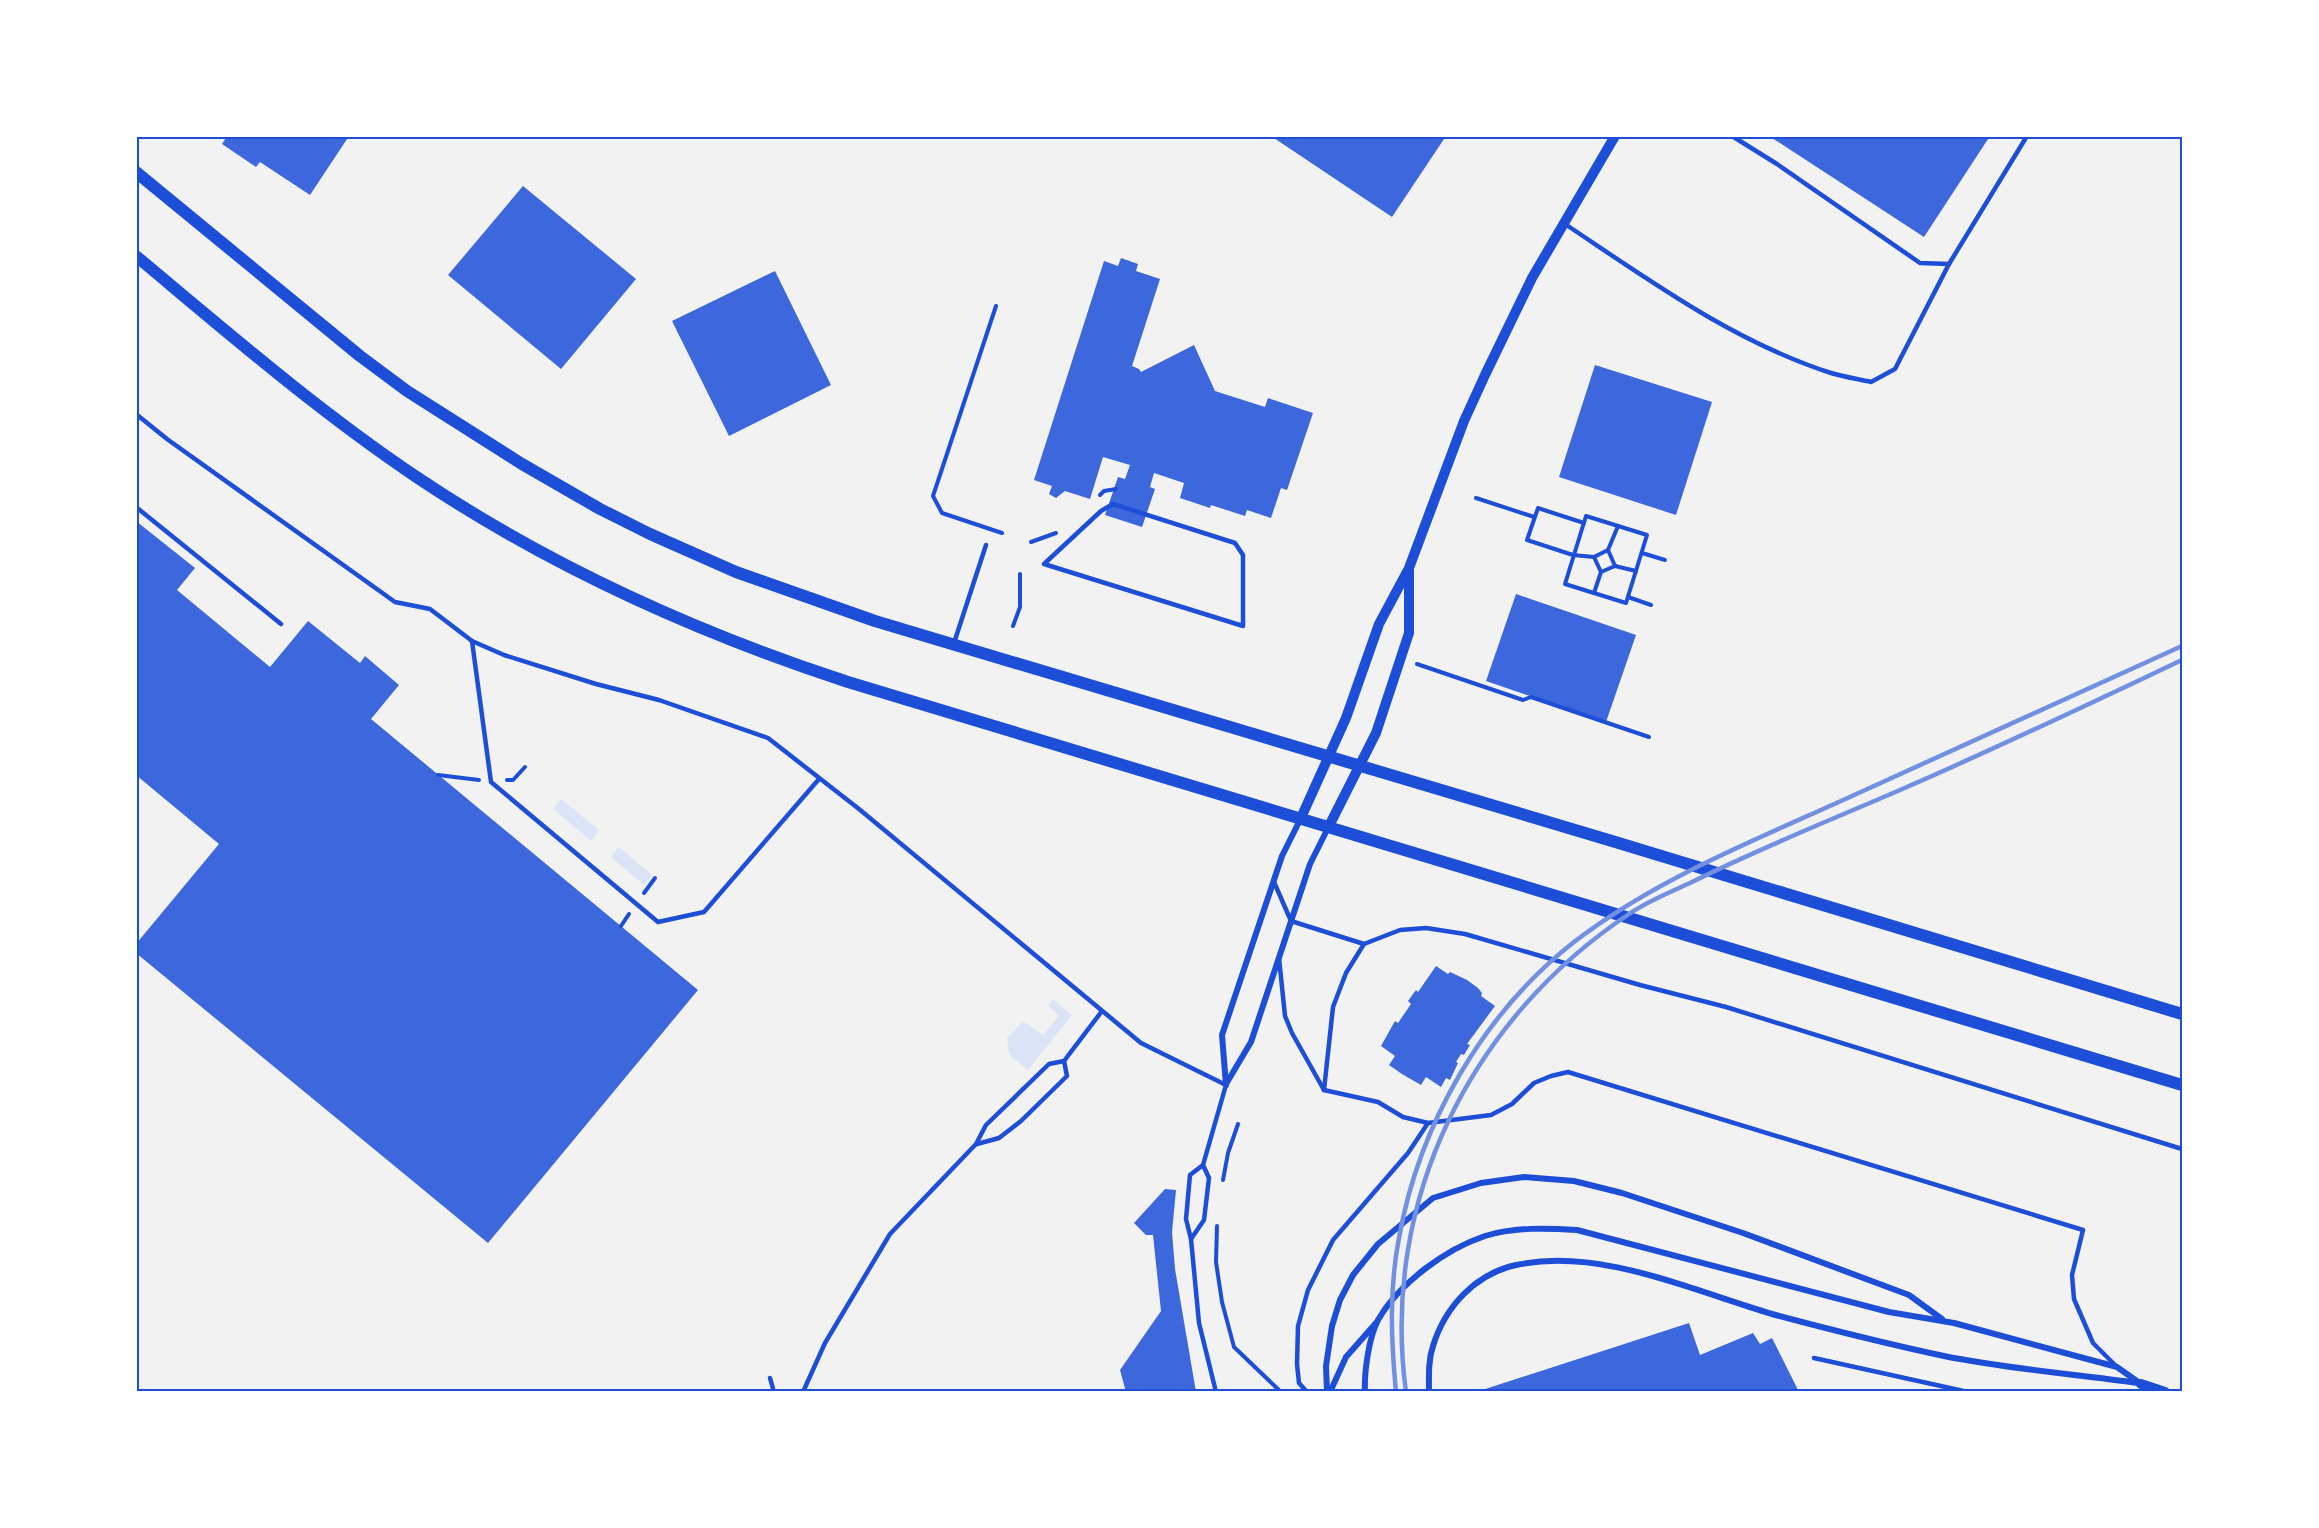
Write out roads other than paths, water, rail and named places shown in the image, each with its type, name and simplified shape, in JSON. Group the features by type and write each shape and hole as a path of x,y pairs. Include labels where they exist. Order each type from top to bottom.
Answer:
{"main road":[{"path":"136,172 360,356 407,391 522,464 600,509 706,560 822,604 954,645 2182,1014"},
{"path":"136,256 362,439 415,476 489,523 595,581 724,639 789,663 1300,820 2182,1085"}],"street":[{"path":"1226,1085 1222,1035 1282,856 1346,718 1379,624 1409,568 1468,412 1532,278 1615,136"},
{"path":"1226,1085 1251,1042 1310,864 1376,733 1409,633 1409,568"},
{"path":"1328,1392 1326,1366 1332,1326 1340,1300 1353,1275 1378,1244 1433,1198 1481,1183 1524,1177 1574,1181 1622,1193 1743,1233 1909,1295 1942,1320"},
{"path":"1328,1392 1346,1358 1397,1295 1423,1270 1453,1249 1487,1236 1536,1228 1576,1230 1889,1312 1942,1320 2117,1367 2142,1384"},
{"path":"1429,1392 1432,1348 1446,1315 1475,1283 1493,1272 1514,1265 1538,1261 1587,1262 1670,1280 1772,1313 1945,1356 2142,1384 2166,1392"},
{"path":"1365,1392 1366,1365 1378,1320"}],"lane":[{"path":"1732,136 1777,164 1920,263 1949,264"},
{"path":"1563,223 1661,288 1763,347 1832,374 1871,382 1895,369 1949,264 2027,136"},
{"path":"136,414 167,439 395,602 430,609 472,641 516,659 596,684 659,700 768,738 860,809 1142,1043 1226,1085 1203,1165 1190,1175 1186,1219 1191,1239 1199,1323 1216,1392"},
{"path":"1113,504 1226,539 1235,543 1244,555 1244,626 1044,564 1101,511 1113,504"},
{"path":"136,507 281,624"},
{"path":"954,645 986,545"},
{"path":"472,641 491,782 658,922 704,912 819,778"},
{"path":"1274,882 1291,921 1364,945"},
{"path":"1324,1090 1333,1007 1346,973 1364,945 1400,930 1426,928 1465,933 1640,986 1726,1008 2182,1149"},
{"path":"1279,957 1285,1016 1324,1090 1378,1101 1403,1116 1428,1123 1491,1115 1512,1104 1534,1083 1568,1072 2083,1230 2072,1275 2074,1299 2092,1343 2117,1367"},
{"path":"803,1392 825,1343 890,1234 976,1144 986,1125 1049,1064 1064,1061 1102,1011"},
{"path":"976,1144 999,1138 1021,1121 1067,1076 1064,1061"},
{"path":"1307,1392 1299,1383 1297,1364 1298,1326 1308,1290 1333,1240 1408,1153 1428,1123"},
{"path":"1191,1239 1204,1220 1209,1178 1203,1165"},
{"path":"1814,1359 1968,1392"},
{"path":"770,1378 774,1392"}],"railway":[{"path":"1396,1392 1392,1334 1392,1295 1396,1257 1409,1196 1422,1154 1439,1113 1460,1074 1484,1037 1511,1002 1541,970 1606,919 1639,898 1709,861 2182,646"},
{"path":"1406,1392 1402,1321 1408,1252 1423,1185 1448,1121 1482,1061 1524,1006 1573,957 1629,914 1660,897 1770,846 1971,759 2182,660"}]}
